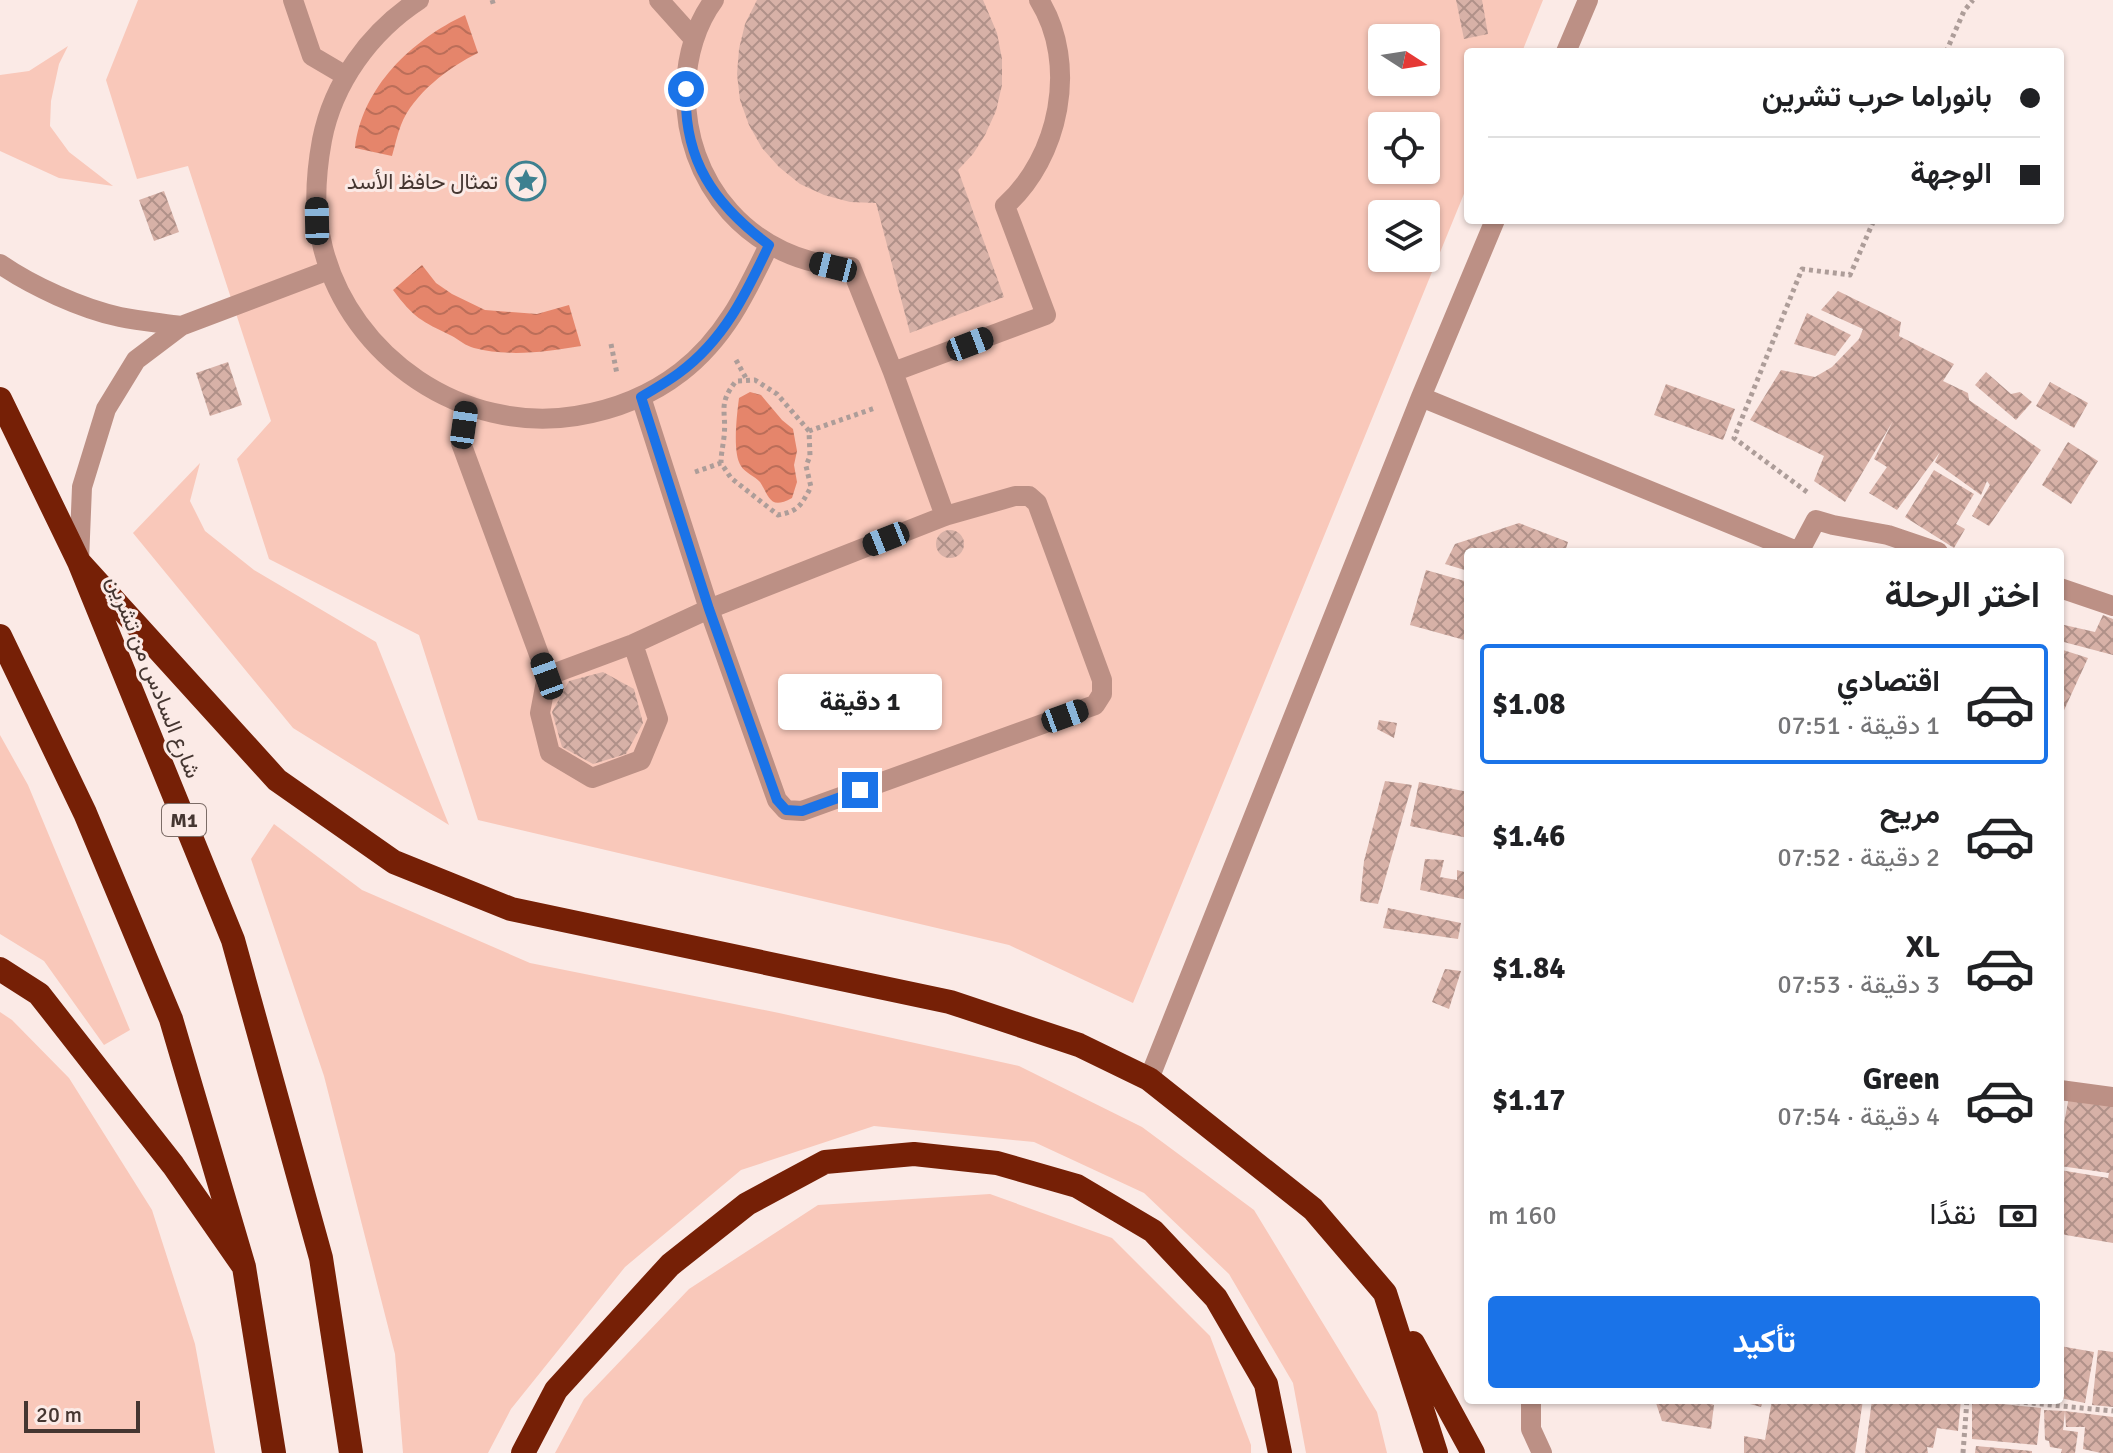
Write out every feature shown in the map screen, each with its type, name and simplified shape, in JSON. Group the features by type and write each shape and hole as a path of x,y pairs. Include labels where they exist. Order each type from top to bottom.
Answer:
{"highway":[{"name":"شارع السادس من تشرين","path":"0,399 79,562 233,940 321,1258 351,1453"},
{"path":"79,562 277,780 394,862 511,909 950,1002 1079,1045 1149,1079 1313,1209 1385,1293 1473,1453"},
{"path":"0,636 85,813 171,1019 244,1267 274,1453"},
{"path":"0,969 39,994 173,1165 244,1267"},
{"path":"523,1453 556,1390 670,1265 747,1204 825,1162 914,1154 997,1163 1077,1186 1153,1231 1216,1298 1266,1384 1280,1453"},
{"path":"1385,1293 1436,1453"}],"street":[{"path":"293,0 312,56 346,76"},
{"path":"419,0 371,40 346,76 326,122 316,171 317,221 329,270 346,306 369,339 397,367 430,389 467,406 510,417 555,419 599,412 641,397 680,373 715,340 742,302 769,245"},
{"path":"659,0 694,39"},
{"path":"714,0 694,39 686,72 685,106 690,139 701,171 719,200 742,225 769,245 800,259 833,267 851,267 945,516"},
{"path":"893,372 1046,315 1005,206 1036,169 1050,138 1058,105 1059,71 1055,38 1039,0"},
{"path":"1568,48 1588,0"},
{"path":"1149,1079 1421,397 1493,224"},
{"path":"0,264 67,300 118,317 181,326"},
{"path":"79,562 82,487 106,409 136,360 181,326 329,270"},
{"path":"547,676 633,644 709,609 945,516 1015,496 1029,496 1037,503 1102,680 1102,694 1095,705 802,811 786,810 777,800 709,609 641,397"},
{"path":"1421,397 1789,548"},
{"path":"467,406 461,443 547,676 540,713 550,753 592,778 641,760 658,719 633,644"},
{"path":"1801,548 1816,520 1888,535 1926,548"},
{"path":"2064,589 2113,606"},
{"path":"2064,1091 2113,1097"},
{"path":"1531,1404 1531,1429 1542,1453"}],"path":[{"path":"1948,48 1964,11 1973,0"},
{"path":"1833,525 1828,507 1734,438 1802,269 1850,275 1872,224"},
{"path":"755,380 777,394 809,431 810,456 806,466 811,487 793,513 778,515 731,478 721,463 724,434 722,413 726,394 736,381 755,380"},
{"path":"809,431 902,398"},
{"path":"1963,1453 1967,1404"},
{"path":"2041,1404 2113,1411"}],"shaded area":[{"path":"138,0 1543,0 1524,48 1464,48 1464,194 1440,252 1440,200 1368,200 1368,272 1432,272 1133,1003 1009,945 478,820 419,635 269,559 237,459 271,421 188,166 137,179 106,80"},
{"path":"68,46 59,64 51,101 50,126 69,152 113,186 59,178 0,151 0,75 29,71"},
{"path":"200,463 190,501 205,531 254,570 376,642 449,825 293,728 133,533"},
{"path":"0,735 28,785 130,1030 104,1045 44,961 0,934"},
{"path":"274,824 362,890 530,963 1019,1066 1142,1127 1254,1210 1377,1412 1387,1453 1306,1453 1293,1383 1229,1274 1144,1193 1034,1142 874,1126 741,1170 625,1267 511,1409 488,1453 403,1453 395,1354 324,1076 251,859"},
{"path":"0,1012 12,1020 69,1078 152,1210 195,1344 215,1453 0,1453"},
{"path":"990,1194 1112,1238 1210,1336 1251,1445 1251,1453 555,1453 584,1399 689,1289 818,1205"}],"water":[{"path":"465,15 478,53 455,66 423,92 401,125 392,156 355,148 368,105 393,68 426,38"},
{"path":"422,265 436,283 485,310 537,314 569,305 581,346 514,353 468,346 419,318 393,290"},
{"path":"750,392 761,395 793,429 797,482 792,498 779,503 769,497 760,482 738,460 736,433 739,398"}],"building":[{"path":"757,0 983,0 997,33 1002,59 1002,85 996,111 985,135 958,170 1004,297 910,333 876,203 850,202 800,184 762,148 749,125 740,100 737,74 745,24"},
{"path":"1456,0 1482,0 1488,34 1464,39"},
{"path":"164,191 179,232 154,241 139,200"},
{"path":"1838,291 1901,322 1899,336 1954,364 1943,381 1968,393 1969,400 2041,450 1989,526 1972,516 1990,485 1987,481 1981,495 1935,462 1940,452 1897,510 1869,493 1887,467 1874,459 1893,421 1845,502 1814,481 1824,456 1750,420 1781,370 1815,377 1832,367 1859,339 1863,329 1821,310"},
{"path":"1807,313 1851,335 1835,356 1794,344"},
{"path":"228,362 242,405 210,416 196,373"},
{"path":"1986,372 2011,394 2020,392 2032,402 2016,420 1975,385"},
{"path":"2050,382 2088,403 2074,428 2036,406"},
{"path":"1666,384 1735,409 1723,440 1654,415"},
{"path":"2068,442 2098,461 2071,504 2042,485"},
{"path":"1934,470 1974,494 1956,524 1965,529 1954,548 1905,517"},
{"path":"1519,523 1568,542 1566,548 1464,548 1464,570 1445,564 1455,544"},
{"path":"950,530 960,534 964,544 960,554 950,558 940,554 936,544 940,534"},
{"path":"1426,570 1464,581 1464,640 1410,625"},
{"path":"2103,615 2113,619 2113,655 2064,642 2064,625 2095,632"},
{"path":"2064,650 2088,658 2064,710"},
{"path":"603,672 634,689 643,723 626,754 593,764 562,747 552,712 569,681"},
{"path":"1379,720 1397,723 1394,738 1377,729"},
{"path":"1385,781 1412,785 1378,904 1360,901 1364,861"},
{"path":"1419,782 1464,791 1464,837 1410,826"},
{"path":"1425,859 1444,860 1440,877 1457,880 1457,870 1464,872 1464,899 1420,890"},
{"path":"1388,908 1461,923 1458,939 1383,928"},
{"path":"1445,969 1461,971 1449,1009 1432,1002"},
{"path":"2070,1091 2113,1097 2113,1243 2064,1235 2064,1171 2108,1178 2109,1173 2064,1167 2064,1123"},
{"path":"2064,1347 2094,1352 2085,1403 2064,1399"},
{"path":"2098,1350 2113,1352 2113,1407 2092,1405"},
{"path":"1656,1404 1714,1405 1711,1429 1662,1421"},
{"path":"1771,1404 1862,1404 1855,1453 1744,1453 1744,1436 1765,1440"},
{"path":"1871,1404 1961,1404 1958,1431 1937,1428 1933,1448 1927,1447 1928,1453 1865,1453"},
{"path":"1972,1404 2041,1408 2037,1445 1972,1439"},
{"path":"2044,1410 2065,1411 2063,1430 2078,1432 2075,1453 2061,1453 2062,1449 2050,1447 2049,1441 2045,1440"},
{"path":"2065,1411 2113,1417 2113,1453 2083,1449 2085,1427 2066,1427"},
{"path":"1976,1446 2032,1451 2032,1453 1975,1453"}],"place":[{"name":"تمثال حافظ الأسد","path":"526,181"}],"route":[{"path":"686,89 690,139 701,171 719,200 742,225 769,245 742,302 715,340 680,373 641,397 709,609 777,800 786,810 802,811 860,790"}]}
